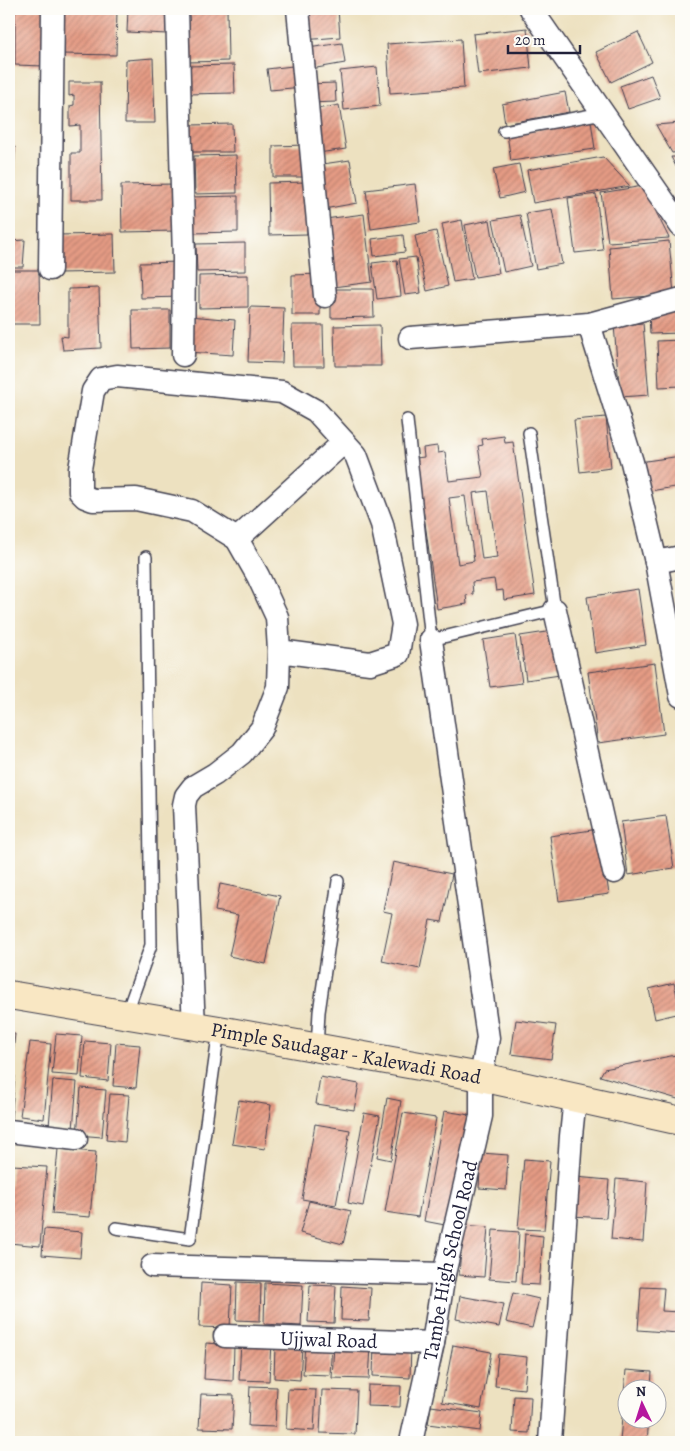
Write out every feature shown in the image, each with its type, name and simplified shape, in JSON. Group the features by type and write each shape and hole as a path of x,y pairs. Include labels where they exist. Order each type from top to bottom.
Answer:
{"main road":[{"name":"Pimple Saudagar - Kalewadi Road","path":"9,995 481,1077 681,1121"}],"street":[{"path":"50,269 53,9"},
{"path":"177,9 184,259 183,355"},
{"path":"298,9 325,296"},
{"path":"531,9 681,226"},
{"path":"410,338 589,324 681,299"},
{"path":"589,324 632,462 656,562 681,696"},
{"path":"206,1029 184,805 186,796 193,788 242,753 262,728 278,687 277,617 258,576 237,538 192,511 136,499 93,500 85,497 80,492 80,469 93,391 101,379 117,376 282,392 316,411 356,455 382,524 403,624 398,654 370,663 279,652"},
{"path":"237,538 344,442"},
{"path":"656,562 681,558"},
{"path":"555,610 614,872"},
{"name":"Tambe High School Road","path":"411,1442 433,1343 444,1274 481,1116 481,1077 488,1038 431,640"},
{"path":"550,1442 575,1098"},
{"path":"9,1131 76,1139"},
{"path":"152,1266 444,1274"},
{"name":"Ujjwal Road","path":"225,1336 433,1343"}],"lane":[{"path":"504,131 604,113"},
{"path":"407,420 431,640 555,610 529,433"},
{"path":"126,1015 151,945 146,557"},
{"path":"318,1048 319,1012 338,881"},
{"path":"116,1228 190,1239 206,1029"}],"building":[{"path":"15,9 44,9 44,66 15,65"},
{"path":"63,9 117,9 116,55 62,54"},
{"path":"128,9 168,9 167,34 127,32"},
{"path":"186,9 227,9 228,61 187,62"},
{"path":"307,9 338,9 340,37 303,40"},
{"path":"527,28 531,68 478,74 473,34"},
{"path":"638,32 652,62 611,82 596,52"},
{"path":"461,39 464,88 390,93 387,44"},
{"path":"342,43 345,63 311,69 308,48"},
{"path":"153,58 155,123 125,123 126,60"},
{"path":"234,65 235,93 187,94 187,66"},
{"path":"301,65 303,87 270,90 267,69"},
{"path":"377,67 380,106 344,110 340,71"},
{"path":"651,75 660,98 628,109 620,86"},
{"path":"69,82 100,82 102,200 71,200 71,153 80,153 80,125 70,126 70,106 74,105 74,95 69,96"},
{"path":"335,83 336,102 308,103 307,84"},
{"path":"565,92 569,112 505,124 502,104"},
{"path":"339,105 346,149 318,153 311,110"},
{"path":"591,121 595,149 511,161 507,134"},
{"path":"681,123 681,152 672,153 656,125"},
{"path":"232,124 233,152 192,152 191,125"},
{"path":"305,145 305,177 273,177 273,146"},
{"path":"9,147 15,147 14,180 9,179"},
{"path":"236,155 237,193 195,194 194,156"},
{"path":"603,157 630,186 533,203 527,170"},
{"path":"671,157 681,157 681,176"},
{"path":"350,160 357,203 324,209 316,165"},
{"path":"519,164 525,192 500,198 493,169"},
{"path":"306,182 307,234 269,235 268,183"},
{"path":"175,184 176,231 122,232 121,185"},
{"path":"415,184 420,222 371,229 366,190"},
{"path":"643,186 669,238 608,242 601,193"},
{"path":"596,194 603,250 575,253 568,198"},
{"path":"238,196 238,232 190,233 189,197"},
{"path":"552,209 562,264 536,269 526,213"},
{"path":"364,214 372,282 333,287 325,219"},
{"path":"520,215 531,266 504,272 493,220"},
{"path":"462,220 472,279 453,282 442,224"},
{"path":"490,220 499,273 475,277 465,225"},
{"path":"436,231 448,286 427,291 415,236"},
{"path":"114,234 115,272 58,273 57,235"},
{"path":"403,235 405,252 374,256 372,239"},
{"path":"25,240 23,267 9,267 9,241"},
{"path":"669,241 674,294 613,299 609,247"},
{"path":"245,243 245,271 197,272 196,244"},
{"path":"416,257 421,293 405,295 399,259"},
{"path":"397,260 401,296 377,299 372,263"},
{"path":"181,262 182,297 141,298 140,263"},
{"path":"9,270 39,270 40,324 9,324"},
{"path":"320,274 320,315 292,315 292,275"},
{"path":"248,275 248,307 199,308 199,276"},
{"path":"99,288 101,348 63,350 61,336 68,337 68,289"},
{"path":"331,289 373,289 374,317 331,318"},
{"path":"250,307 284,308 282,363 248,362"},
{"path":"132,310 170,310 170,348 133,349"},
{"path":"681,311 681,333 650,334 649,312"},
{"path":"190,316 235,320 233,355 187,352"},
{"path":"643,323 649,395 620,397 614,325"},
{"path":"292,325 323,325 324,366 293,366"},
{"path":"380,325 381,366 335,366 334,326"},
{"path":"681,340 681,386 659,387 657,341"},
{"path":"606,417 611,468 580,472 574,420"},
{"path":"504,436 505,443 513,442 535,595 504,600 503,590 496,591 494,579 472,582 473,594 466,595 467,604 437,609 416,458 424,457 423,448 437,446 438,453 445,452 449,481 483,477 478,446 483,445 482,439","holes":["488,491 497,557 482,559 473,493","465,496 474,561 458,564 449,498"]},
{"path":"681,456 681,486 644,492 639,462"},
{"path":"638,589 646,645 595,653 587,597"},
{"path":"553,631 560,675 526,680 520,636"},
{"path":"515,635 522,683 490,687 483,640"},
{"path":"655,663 664,734 598,743 588,672"},
{"path":"666,816 674,868 628,875 621,822"},
{"path":"599,829 609,894 559,901 550,836"},
{"path":"393,862 452,874 442,922 430,920 420,969 382,961 392,913 383,911"},
{"path":"220,884 280,896 266,964 229,956 238,915 215,911"},
{"path":"674,983 681,1013 655,1019 649,989"},
{"path":"516,1020 556,1025 551,1059 511,1054"},
{"path":"9,1034 15,1034 11,1072 9,1072"},
{"path":"56,1034 82,1036 79,1076 52,1074"},
{"path":"85,1041 111,1043 108,1081 82,1078"},
{"path":"30,1042 51,1044 44,1119 20,1116"},
{"path":"116,1043 140,1045 136,1088 113,1086"},
{"path":"681,1054 681,1100 600,1076 604,1069"},
{"path":"9,1076 15,1076 11,1119 9,1119"},
{"path":"320,1077 359,1084 354,1110 316,1104"},
{"path":"53,1080 77,1082 73,1129 49,1126"},
{"path":"81,1088 106,1090 102,1137 77,1135"},
{"path":"110,1094 129,1095 125,1142 106,1140"},
{"path":"387,1098 401,1101 391,1160 377,1157"},
{"path":"239,1100 271,1105 265,1149 232,1144"},
{"path":"444,1111 470,1115 450,1226 424,1221"},
{"path":"364,1113 380,1116 363,1206 348,1203"},
{"path":"403,1113 436,1118 418,1217 385,1212"},
{"path":"315,1124 350,1130 336,1205 302,1199"},
{"path":"58,1149 96,1152 90,1217 52,1214"},
{"path":"481,1153 508,1155 506,1190 479,1188"},
{"path":"524,1159 550,1161 544,1230 518,1229"},
{"path":"12,1165 47,1167 40,1246 9,1243 9,1202"},
{"path":"575,1177 609,1180 606,1218 572,1216"},
{"path":"616,1179 647,1182 643,1242 611,1239"},
{"path":"309,1201 351,1211 343,1244 300,1233"},
{"path":"463,1225 488,1227 484,1277 459,1275"},
{"path":"44,1229 82,1232 80,1258 42,1255"},
{"path":"493,1230 519,1232 516,1281 489,1279"},
{"path":"525,1234 543,1236 539,1285 521,1284"},
{"path":"237,1282 261,1283 260,1321 236,1320"},
{"path":"201,1283 232,1285 230,1328 199,1327"},
{"path":"265,1283 303,1285 301,1326 264,1324"},
{"path":"310,1285 336,1286 334,1323 308,1322"},
{"path":"342,1286 371,1288 369,1321 341,1320"},
{"path":"641,1287 664,1288 662,1311 679,1312 678,1333 638,1330"},
{"path":"513,1293 539,1299 532,1328 506,1322"},
{"path":"460,1296 504,1304 499,1327 456,1319"},
{"path":"241,1341 271,1342 269,1381 239,1380"},
{"path":"305,1342 332,1343 330,1375 303,1374"},
{"path":"206,1343 234,1345 233,1381 204,1379"},
{"path":"374,1343 411,1345 410,1378 373,1376"},
{"path":"334,1345 371,1347 369,1379 332,1378"},
{"path":"453,1345 491,1352 481,1409 442,1402"},
{"path":"275,1346 302,1347 300,1380 274,1378"},
{"path":"498,1354 527,1357 524,1389 495,1386"},
{"path":"626,1370 652,1372 652,1378 625,1378"},
{"path":"368,1385 401,1386 400,1407 367,1406"},
{"path":"250,1386 277,1387 275,1427 248,1426"},
{"path":"288,1389 316,1390 314,1431 286,1429"},
{"path":"322,1390 357,1391 355,1434 320,1433"},
{"path":"201,1394 234,1395 232,1429 199,1428"},
{"path":"514,1396 531,1397 529,1433 512,1432"},
{"path":"431,1406 482,1413 480,1431 428,1424"},
{"path":"621,1428 648,1428 647,1442 620,1441"}]}
